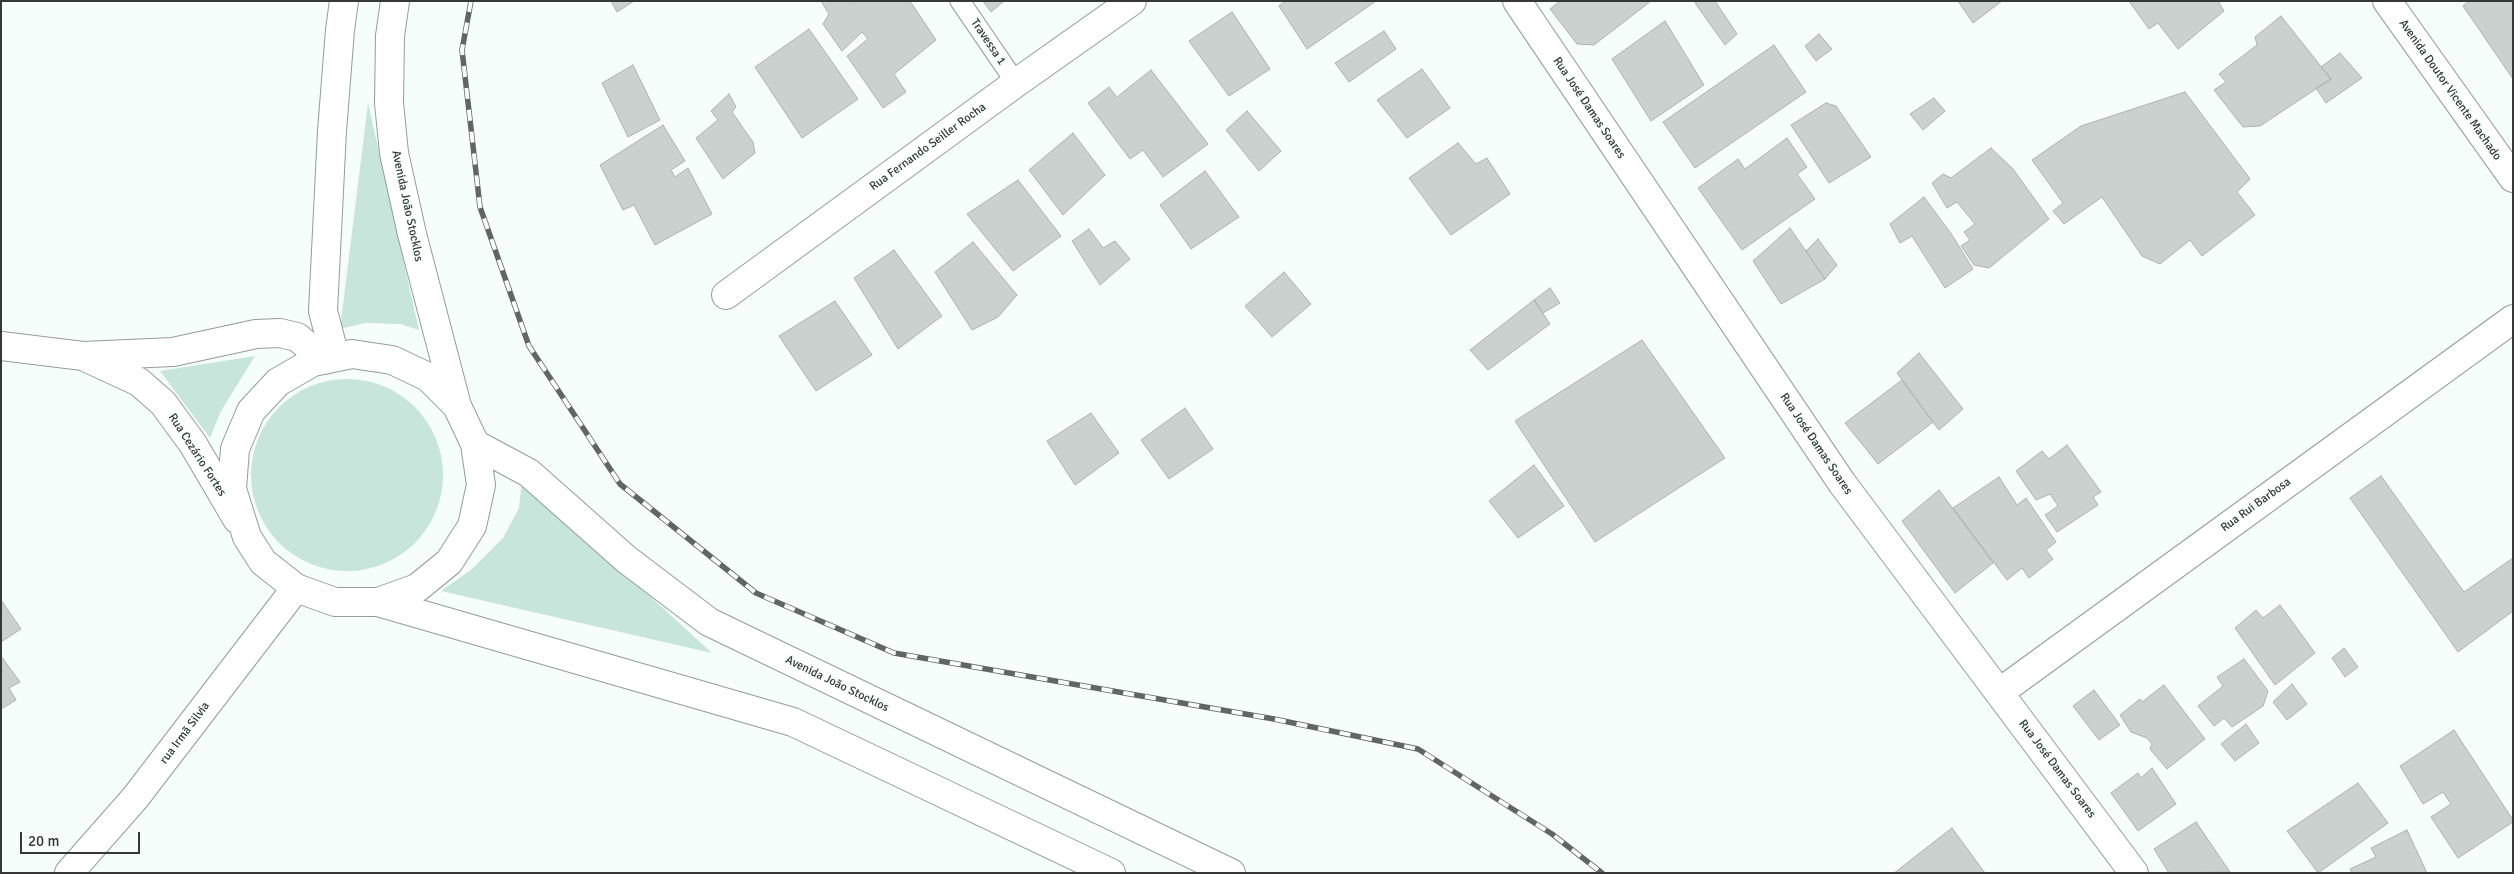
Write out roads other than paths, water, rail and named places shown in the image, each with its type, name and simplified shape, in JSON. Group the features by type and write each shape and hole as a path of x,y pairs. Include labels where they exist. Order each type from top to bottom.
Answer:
{"street":[{"path":"329,358 323,311 333,122 344,1"},
{"name":"Avenida João Stocklos","path":"378,602 417,588 449,562 472,526 481,485 475,444 457,406 412,234 394,153 389,103 390,36 395,1"},
{"name":"Rua Fernando Seiller Rocha","path":"726,295 1016,83 1132,1"},
{"name":"Rua José Damas Soares","path":"1518,1 1842,482 2134,873"},
{"name":"Avenida Doutor Vicente Machado","path":"2387,1 2513,178"},
{"name":"Rua Rui Barbosa","path":"2000,692 2513,319"},
{"name":"Rua Cezário Fortes","path":"1,346 83,356 173,352 256,334 280,333 297,337 329,358"},
{"name":"Avenida João Stocklos","path":"457,406 428,377 392,360 352,354 313,362 278,382 251,411 235,449 232,488 247,537 263,562 296,588 335,602 378,602 793,722 1111,873"},
{"name":"Rua Cezário Fortes","path":"83,356 139,382 163,402 193,444 247,537"},
{"name":"Avenida João Stocklos","path":"475,444 529,473 626,558 709,622 1231,873"},
{"name":"rua Irmã Silvia","path":"69,873 135,798 296,588"}],"lane":[{"name":"Travessa 1","path":"960,1 1016,83"}],"railway":[{"path":"471,1 462,50 480,207 529,346 620,484 756,593 894,653 1274,719 1418,749 1552,834 1602,873"}]}
